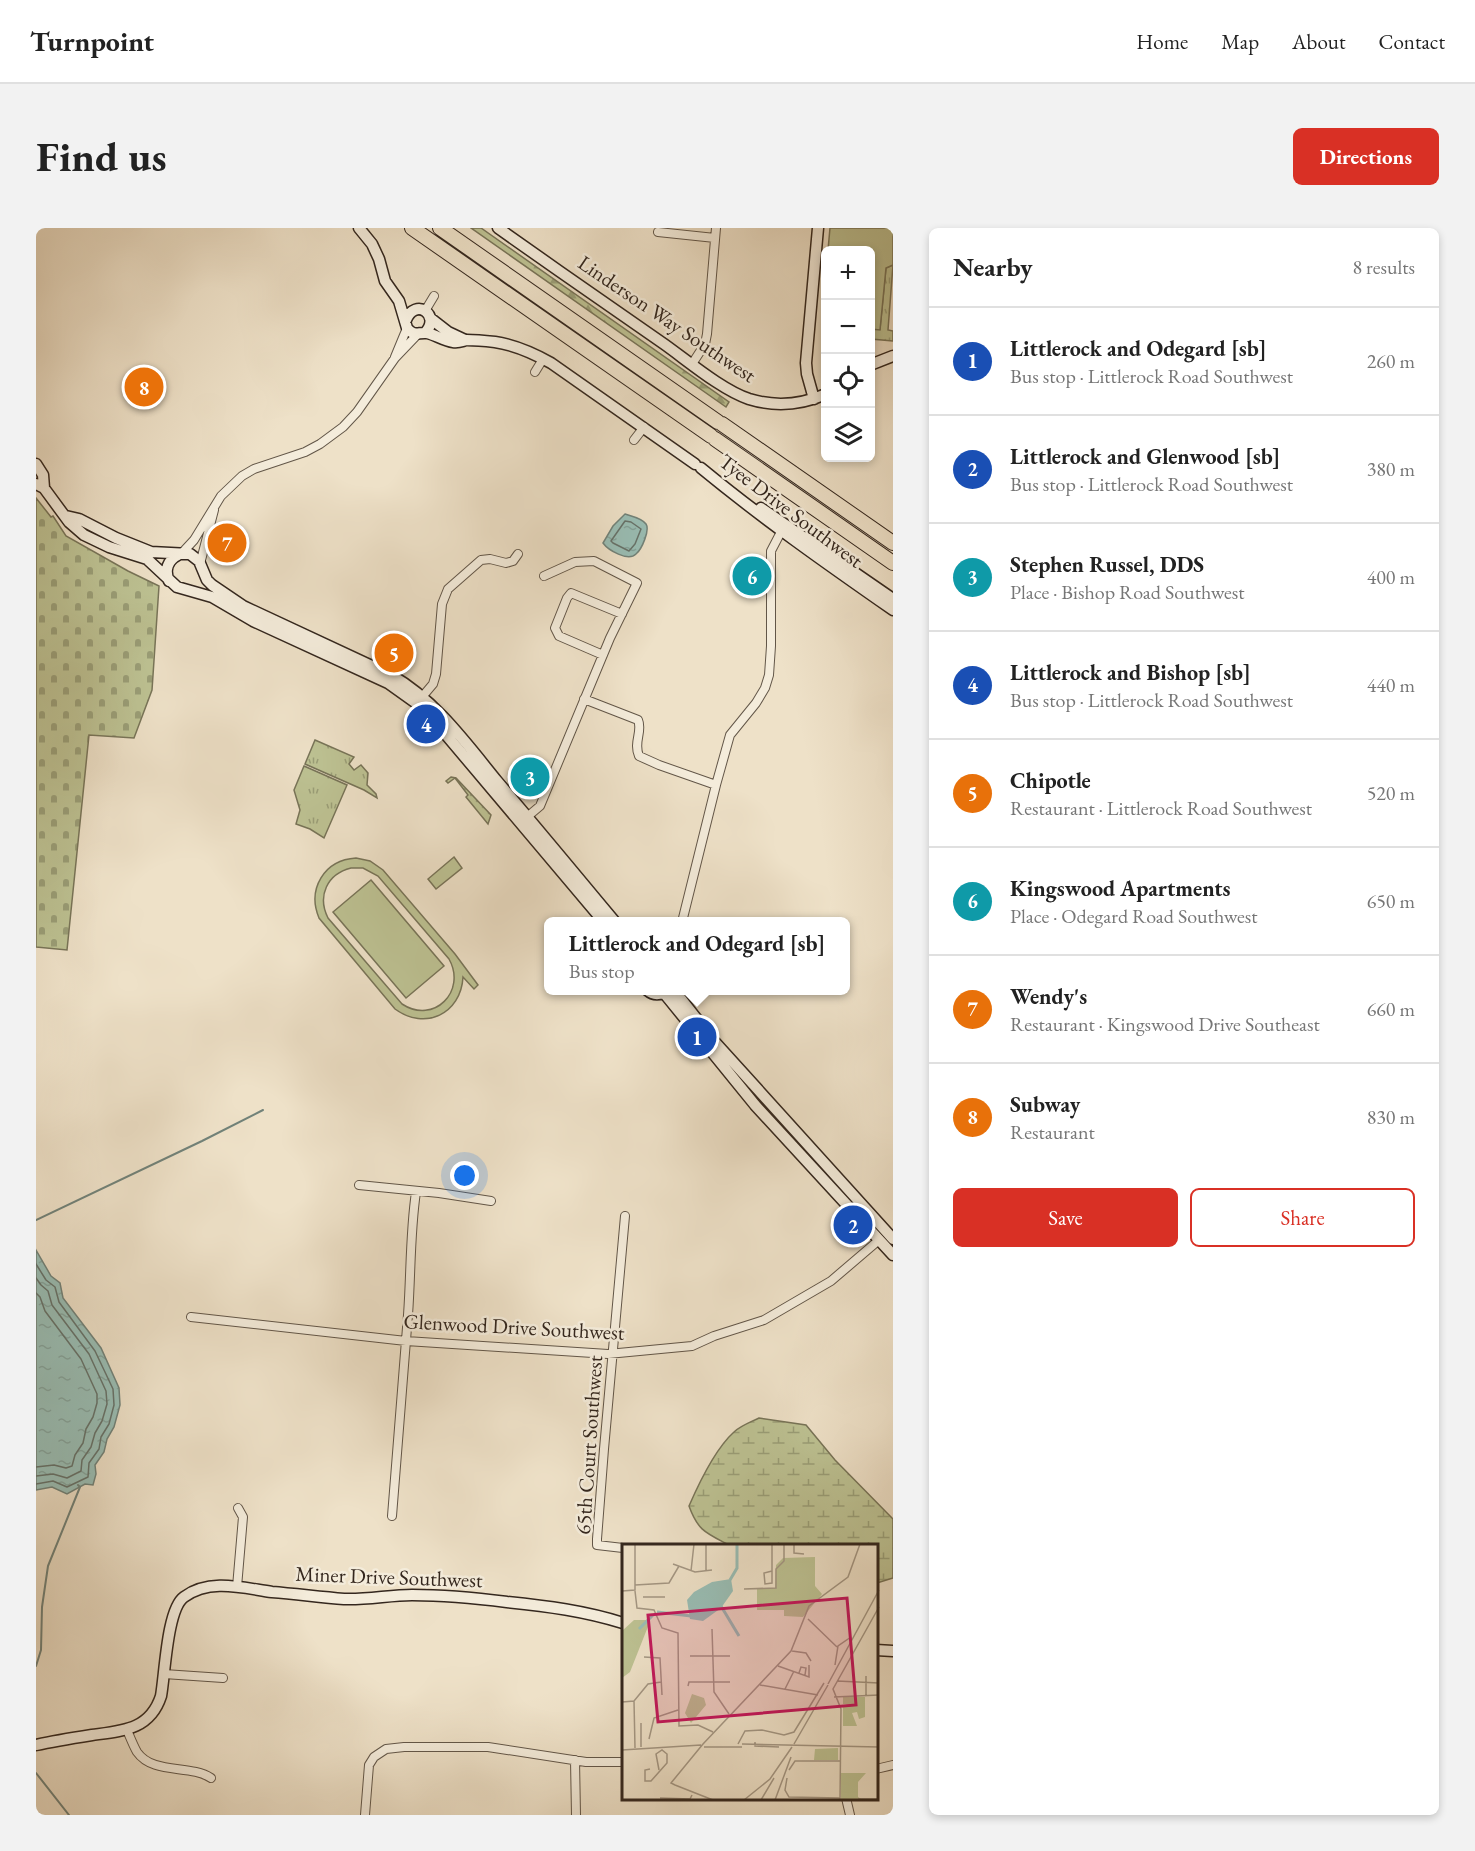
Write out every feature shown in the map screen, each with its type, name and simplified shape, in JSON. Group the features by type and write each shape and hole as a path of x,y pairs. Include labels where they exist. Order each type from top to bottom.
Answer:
{"highway":[{"path":"412,228 893,563"},
{"path":"440,228 893,543"}],"street":[{"path":"359,228 372,244 386,281 399,301 406,324"},
{"name":"Linderson Way Southwest","path":"498,228 729,389 752,400 778,404 797,403 821,396"},
{"path":"692,364 705,344 707,334 716,228"},
{"path":"814,399 806,363 818,228"},
{"path":"658,232 715,238"},
{"path":"424,313 434,296"},
{"name":"Tyee Drive Southwest","path":"399,301 424,313 448,332 465,340 509,345 543,359 695,464"},
{"path":"395,358 410,312 424,313"},
{"path":"169,581 168,565 194,540 221,496 242,476 305,452 343,427 357,412 395,358 430,326 424,313"},
{"name":"Tyee Drive Southwest","path":"406,324 413,334 458,343 465,340"},
{"path":"875,363 893,356"},
{"path":"535,372 543,359"},
{"path":"634,440 644,427"},
{"path":"36,464 43,475 40,486 74,527 84,535 109,547 147,560 177,587 212,597 253,621 387,683 413,700 442,730 601,917"},
{"name":"Tyee Drive Southwest","path":"893,599 783,528 701,468 893,610"},
{"path":"182,589 197,583 202,572 200,565 214,509"},
{"path":"66,516 79,519 141,548 159,553 190,554 195,557 212,585 243,606 391,675 422,697 454,730 612,917"},
{"path":"683,917 716,785 732,732 756,703 767,682 771,646 771,551 783,528"},
{"path":"422,697 433,684 436,674 442,604 448,590 481,560 490,558 506,563 513,561 518,554"},
{"path":"527,817 540,806 584,699 637,583 594,561 575,562 544,576"},
{"path":"603,656 559,636 555,628 563,608 571,593 622,614"},
{"path":"584,699 638,720 640,729 636,749 639,756 716,785"},
{"path":"672,995 755,1105 893,1255"},
{"path":"673,995 893,1239"},
{"path":"359,1185 492,1201"},
{"path":"392,1516 416,1191"},
{"name":"65th Court Southwest","path":"622,1548 597,1545 625,1216"},
{"name":"Glenwood Drive Southwest","path":"191,1317 406,1341 613,1354 692,1346 714,1336 764,1320 831,1281 879,1240"},
{"path":"237,1587 243,1517 238,1508"},
{"name":"Miner Drive Southwest","path":"36,1745 127,1730 145,1721 156,1708 161,1696 174,1612 181,1598 196,1590 218,1586 346,1599 411,1595 483,1599 576,1610 622,1623"},
{"path":"878,1650 893,1651"},
{"path":"164,1674 223,1678"},
{"path":"127,1730 138,1753 145,1760 156,1765 203,1772 211,1778"},
{"path":"365,1815 369,1765 378,1753 386,1749 488,1747 575,1760 622,1762"},
{"path":"575,1760 576,1815"},
{"path":"878,1769 893,1765"},
{"path":"846,1800 850,1815"}],"green space":[{"path":"471,228 481,228 729,402 726,407"},
{"path":"830,228 893,228 893,265 886,268 880,330 875,329 875,246 828,246"},
{"path":"893,265 888,330 893,331 893,341 875,339 875,329 880,329 886,268"},
{"path":"36,498 51,517 53,516 66,536 159,586 152,690 134,738 89,735 67,950 36,947"},
{"path":"315,740 354,757 349,764 354,770 361,765 368,773 367,785 377,798 305,764"},
{"path":"304,766 347,785 324,838 296,824 300,810 294,790"},
{"path":"451,777 456,778 491,815 488,824 466,797 468,795 455,778 448,783 446,781"},
{"path":"454,857 462,868 436,889 428,879"},
{"path":"356,858 370,861 383,870 455,954 478,985 474,989 463,977 456,1001 440,1015 418,1018 395,1009 319,918 315,897 321,878 335,864","holes":["363,868 378,876 449,959 454,982 450,993 436,1007 425,1010 414,1009 402,1004 328,918 324,894 330,881 343,871"]},
{"path":"371,880 444,966 406,998 333,912"},
{"path":"759,1418 806,1425 835,1460 893,1519 893,1578 878,1583 878,1544 727,1544 700,1526 689,1506 720,1448 742,1426"}],"water":[{"path":"625,514 642,520 647,527 643,544 638,552 628,557 609,549 603,543 613,526"},
{"path":"36,1250 51,1276 60,1283 63,1298 101,1348 119,1388 120,1405 104,1452 95,1465 96,1474 93,1485 85,1484 67,1494 52,1487 36,1490"}],"waterway":[{"path":"36,1220 263,1110"},
{"path":"36,1666 41,1650 42,1607 48,1566 80,1487 78,1485"},
{"path":"36,1773 69,1815"}],"place":[{"name":"Subway","path":"144,387"},
{"name":"Wendy's","path":"227,543"},
{"name":"Kingswood Apartments","path":"752,576"},
{"name":"Chipotle","path":"394,653"},
{"name":"Littlerock and Bishop [sb]","path":"426,724"},
{"name":"Stephen Russel, DDS","path":"530,777"},
{"name":"Littlerock and Odegard [sb]","path":"697,1037"},
{"name":"Littlerock and Glenwood [sb]","path":"853,1225"}]}
